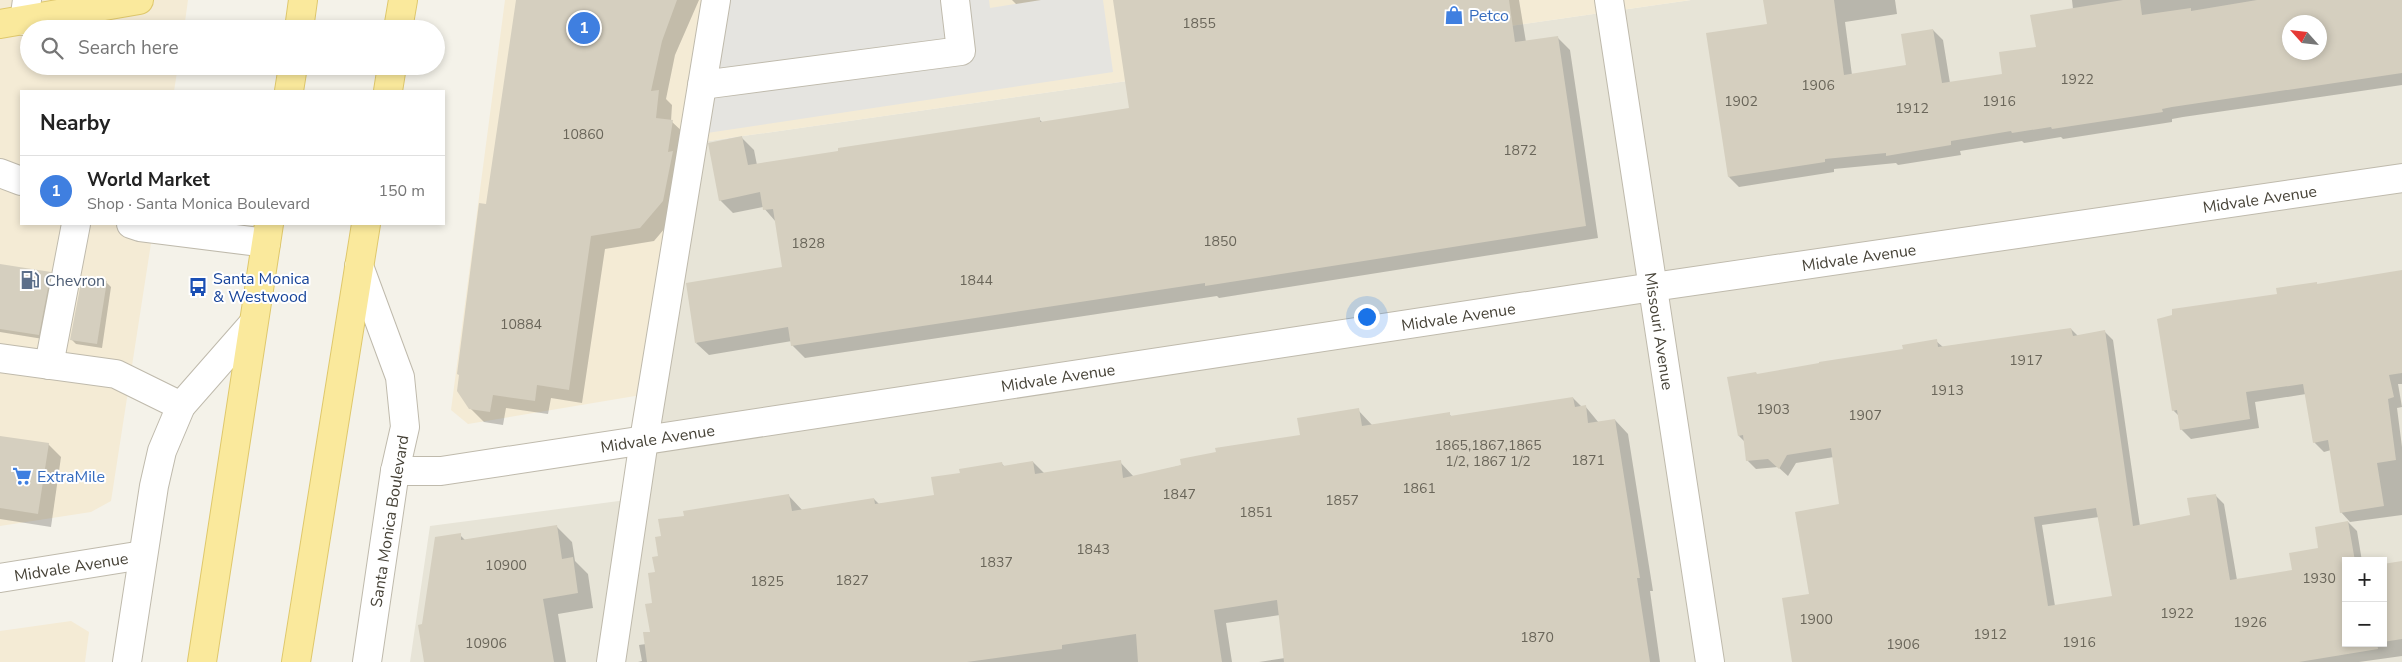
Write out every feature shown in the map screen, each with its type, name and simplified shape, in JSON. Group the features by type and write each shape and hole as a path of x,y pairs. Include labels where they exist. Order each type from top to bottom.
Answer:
{"main road":[{"path":"17,15 139,0"},
{"path":"300,20 303,0"},
{"path":"400,20 403,0"},
{"path":"290,90 292,75"},
{"path":"388,90 391,75"},
{"name":"Santa Monica Boulevard","path":"296,662 366,225"},
{"path":"202,662 252,325 268,233"}],"street":[{"path":"611,662 644,440 716,0"},
{"path":"702,85 961,51 955,0"},
{"name":"Missouri Avenue","path":"1609,0 1710,662"},
{"path":"0,173 20,181"},
{"name":"Midvale Avenue","path":"395,471 440,471 1654,287 2402,178"},
{"path":"49,365 76,225"},
{"path":"134,225 140,227 268,233"},
{"name":"Santa Monica Boulevard","path":"359,266 400,377 405,426 395,471 367,662"},
{"path":"127,662 143,555 162,451 182,406 252,325"},
{"path":"0,358 116,374 182,406"},
{"name":"Midvale Avenue","path":"0,578 143,555"}],"shaded area":[{"path":"0,0 188,0 185,20 20,20 20,75 177,75 174,90 20,90 20,225 154,225 111,501 91,512 0,526"},
{"path":"505,0 1691,0 702,142 665,391 468,424 451,410"},
{"path":"726,0 989,0 990,8 1041,0 1103,0 1113,72 707,133"},
{"path":"1691,0 2402,0 2402,662 410,662 430,526 649,497 702,142"},
{"path":"71,621 89,632 85,662 0,662 0,631"}],"building":[{"path":"516,0 677,0 662,41 651,91 659,90 656,118 673,120 668,152 673,151 663,201 640,228 591,236 569,390 537,385 535,401 493,395 490,412 469,409 457,391 459,375 457,374 479,203 486,204"},
{"path":"1113,0 1509,0 1515,42 1558,36 1586,226 1205,286 1205,283 791,346 788,327 695,343 686,283 782,267 773,209 763,210 760,192 719,201 708,143 742,136 748,165 838,151 838,148 1040,117 1040,122 1129,108"},
{"path":"1763,0 1834,0 1844,75 1906,65 1901,34 1933,29 1942,83 2002,74 1999,52 2036,47 2030,15 2123,0 2140,0 2142,15 2191,8 2191,11 2257,0 2402,0 2402,73 2172,107 2162,109 2163,112 2052,129 2051,127 2012,133 2011,131 1951,141 1951,145 1886,156 1886,153 1825,159 1825,162 1728,177 1706,33 1767,24"},
{"path":"0,264 51,272 39,335 0,329"},
{"path":"2402,270 2402,373 2389,375 2394,397 2388,399 2396,460 2377,463 2384,506 2340,513 2328,440 2313,443 2303,384 2246,392 2250,419 2180,430 2177,410 2172,411 2157,319 2172,315 2172,309 2277,294 2276,288 2317,282 2317,284"},
{"path":"82,277 107,281 97,344 70,340"},
{"path":"2071,328 2073,336 2105,330 2133,526 2190,515 2187,498 2216,494 2230,580 2292,570 2289,553 2318,548 2315,527 2348,521 2354,557 2342,557 2342,647 2378,647 2378,649 2299,662 1792,662 1782,598 1809,594 1795,512 1839,504 1831,448 1787,455 1779,469 1768,459 1746,461 1743,435 1738,436 1727,377 1756,372 1757,374 1903,349 1902,345 1937,339 1938,347","holes":["2096,508 2112,596 2048,606 2034,517"]},
{"path":"1573,397 1575,407 1586,405 1588,423 1615,419 1640,578 1637,578 1650,662 1284,662 1277,600 1214,610 1222,662 1138,662 1136,634 1062,645 1062,649 967,662 647,662 643,632 650,632 645,604 652,603 648,573 655,572 652,557 658,556 655,537 661,536 658,519 684,516 683,511 789,494 792,511 874,498 875,504 934,495 931,477 960,473 959,469 1002,462 1003,466 1033,461 1035,474 1121,460 1123,478 1181,465 1180,459 1216,452 1215,448 1300,435 1297,418 1359,408 1362,426 1450,412 1450,416"},
{"name":"ExtraMile","path":"0,436 49,443 38,514 0,508"},
{"path":"557,525 562,559 573,557 578,593 543,599 554,662 424,662 418,625 422,624 435,537 461,533 461,540"},
{"path":"2402,561 2402,639 2387,641 2387,602 2387,563"}],"place":[{"name":"Petco","path":"1454,15"},
{"name":"World Market","path":"584,28"},
{"name":"Chevron","path":"30,280"},
{"name":"Santa Monica & Westwood","path":"198,287"},
{"name":"ExtraMile","path":"22,476"}]}
